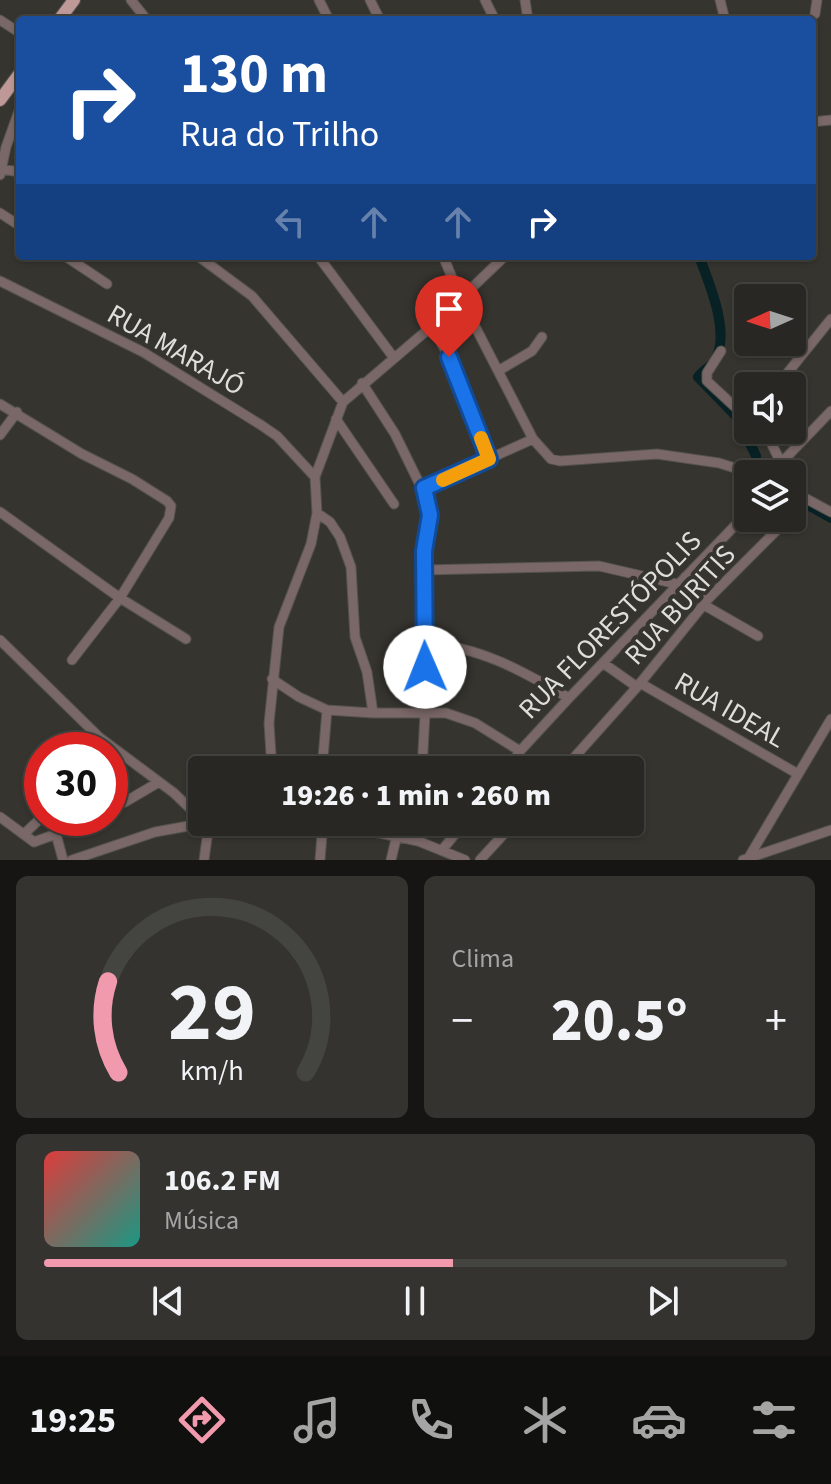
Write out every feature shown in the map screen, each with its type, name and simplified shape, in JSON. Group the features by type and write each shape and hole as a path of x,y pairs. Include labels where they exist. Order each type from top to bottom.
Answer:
{"main road":[{"path":"1,95 16,78"}],"street":[{"path":"131,0 144,16"},
{"path":"815,14 817,0"},
{"path":"1,172 16,119"},
{"path":"71,260 107,284"},
{"path":"203,260 252,296 343,402"},
{"path":"321,260 394,358"},
{"path":"445,260 461,299 533,439 551,459 560,461 657,454 734,468"},
{"path":"271,756 269,723 279,627 311,544 317,513 315,477 343,402 432,326 501,260"},
{"name":"RUA MARAJÓ","path":"0,281 143,352 261,425 277,436 315,477"},
{"path":"788,372 831,319"},
{"path":"432,326 449,357 489,459"},
{"path":"498,371 532,351 542,337"},
{"path":"721,351 706,378 734,406"},
{"path":"362,383 395,434 424,488 430,515 424,570 423,756"},
{"path":"0,404 72,448 132,479 171,506 169,518 120,598 72,660"},
{"path":"784,460 831,411"},
{"path":"0,435 17,412"},
{"path":"336,419 394,504"},
{"path":"424,488 533,439"},
{"path":"806,503 831,512"},
{"path":"0,512 120,598 186,639"},
{"path":"317,513 330,522 340,537 351,567 355,637 370,684 373,713"},
{"name":"RUA FLORESTÓPOLIS","path":"517,756 734,526"},
{"name":"RUA BURITIS","path":"576,756 639,685 707,601 775,532"},
{"path":"424,570 599,566 681,580 758,636"},
{"path":"0,640 99,737 188,807"},
{"path":"424,644 441,644 487,655 569,698"},
{"name":"RUA IDEAL","path":"603,663 798,774"},
{"path":"272,679 299,697 327,710 446,713 475,723 520,751"},
{"path":"323,756 327,710"},
{"path":"746,858 831,719"},
{"path":"128,800 159,782"},
{"path":"0,817 24,834"},
{"path":"72,860 155,832 188,825"},
{"path":"746,858 831,830"},
{"path":"26,836 34,842 50,836"},
{"path":"57,836 63,860"},
{"path":"204,860 205,836"},
{"path":"320,860 323,836"},
{"path":"391,860 397,836"},
{"path":"400,836 465,860"},
{"path":"418,836 418,841"},
{"path":"442,850 454,836"},
{"path":"480,860 502,836"},
{"path":"111,846 113,860"}],"waterway":[{"path":"700,260 717,308 721,336 715,360 698,377 737,417 756,456"},
{"path":"806,504 831,518"}],"slow traffic":[{"path":"443,480 489,459 481,438"}],"route":[{"path":"425,667 424,551 430,515 424,488 489,459 449,357"}]}
